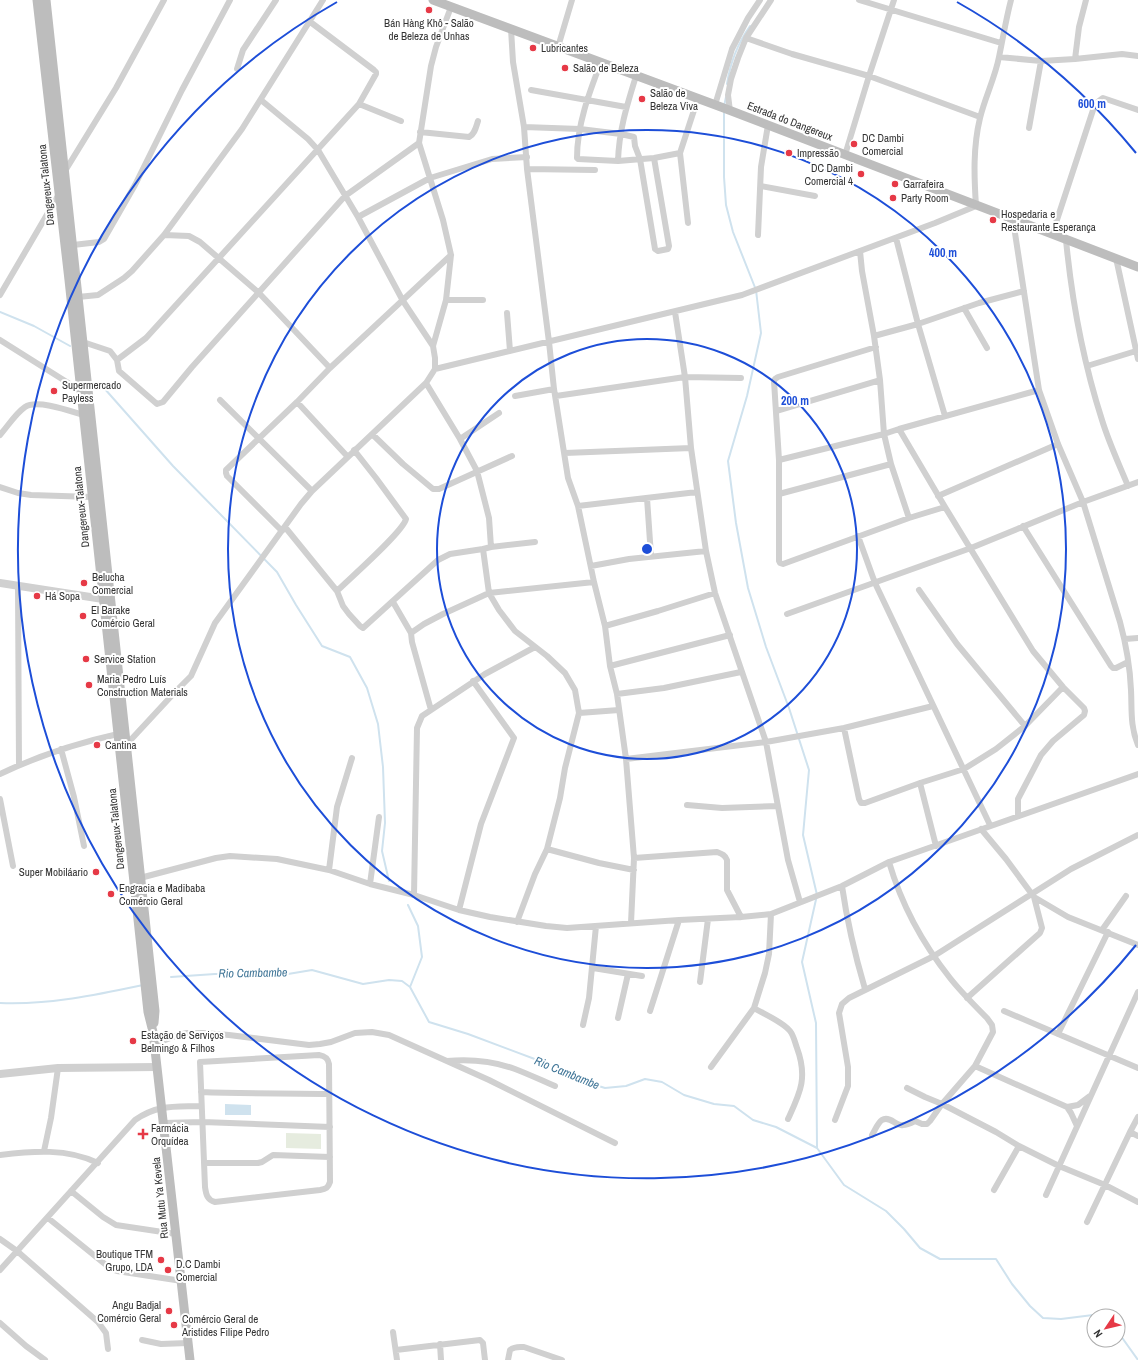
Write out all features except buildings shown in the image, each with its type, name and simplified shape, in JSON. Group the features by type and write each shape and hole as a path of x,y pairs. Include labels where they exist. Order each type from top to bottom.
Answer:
{"main road":[{"name":"Dangereux-Talatona","path":"37,0 118,734 152,1012 153,1032"},
{"name":"Dangereux-Talatona","path":"46,0 140,878 145,956"},
{"name":"Estrada do Dangereux","path":"433,0 698,98 1138,267"},
{"name":"Rua Mutu Ya Kevela","path":"153,1032 190,1360"}],"street":[{"path":"65,171 116,88 164,0"},
{"path":"73,245 99,242 104,239 135,185 182,90 230,0"},
{"path":"237,69 243,50 276,0"},
{"path":"78,297 98,295 124,278 164,235 242,129 323,0"},
{"path":"558,47 572,0"},
{"path":"724,108 732,49 748,18 760,0"},
{"path":"724,108 728,95 730,79 746,38 772,0"},
{"path":"858,0 1001,43"},
{"path":"845,155 894,0"},
{"path":"435,369 742,295 896,238 976,206 974,159 976,138 980,117 999,57 1011,0"},
{"path":"1074,59 1079,27 1086,0"},
{"path":"433,346 446,300 451,255 443,220 419,143 431,66 436,47 451,7"},
{"path":"117,360 146,338 359,104 376,72 309,21"},
{"path":"511,29 513,62 524,127 527,169 554,389 564,453 568,478 578,506 605,626 610,666 617,694 626,759 634,858 631,923"},
{"path":"746,38 792,54 869,76 980,117"},
{"path":"999,57 1041,61 1122,54 1138,56"},
{"path":"1029,128 1041,61"},
{"path":"601,62 587,100 580,129 577,158 618,161 654,158 680,153"},
{"path":"618,161 618,143 626,108 636,76"},
{"path":"531,90 626,108"},
{"path":"688,223 680,153 698,98"},
{"path":"1052,235 1094,104 1103,98 1138,110"},
{"path":"126,746 191,676 215,623 301,504 312,491 354,450 426,383 435,369 433,346 403,301 358,217 318,150 308,139 261,100"},
{"path":"359,104 401,122"},
{"path":"420,132 469,137 472,136 478,121"},
{"path":"758,235 762,167 768,125"},
{"path":"524,127 580,129 634,137 635,146 640,159 655,249 658,251 668,249 669,246 654,158"},
{"path":"83,342 110,351 117,360 119,371 157,404 160,404 345,196 419,143"},
{"path":"358,217 430,178 492,159 527,157"},
{"path":"527,169 595,170"},
{"path":"761,186 815,196"},
{"path":"0,295 59,194"},
{"path":"1013,220 1039,390 1058,444 1083,502 1125,639 1131,688 1132,727 1138,745"},
{"path":"164,235 189,236 200,242 259,293 330,368"},
{"path":"896,238 918,324 945,416"},
{"path":"1066,240 1076,320 1087,366 1102,421 1128,486"},
{"path":"860,251 862,271 876,348 884,434 891,464 909,518"},
{"path":"451,255 330,368 226,470 226,473 283,529 337,590 344,606 363,628 438,560 450,554 535,542"},
{"path":"1116,258 1138,359"},
{"path":"874,336 1024,291"},
{"path":"446,300 483,300"},
{"path":"964,308 987,348"},
{"path":"675,312 685,377 691,448 706,551 715,593 766,742 788,860 800,902"},
{"path":"507,313 510,351"},
{"path":"0,340 81,391"},
{"path":"876,348 775,379 774,381 779,460 779,561 783,564 909,518 945,507"},
{"path":"1087,366 1136,352"},
{"path":"556,396 685,377 741,378"},
{"path":"776,411 880,380"},
{"path":"426,383 477,470 489,518 491,547"},
{"path":"515,396 554,389"},
{"path":"779,460 884,434 1039,390"},
{"path":"220,400 312,491"},
{"path":"297,402 348,456"},
{"path":"0,435 26,406 36,404 59,408 83,415"},
{"path":"460,439 499,413"},
{"path":"899,429 938,496 1033,651 1063,687 1086,711 1084,715 1053,741 1041,755 1018,799 1018,816"},
{"path":"372,434 403,464 433,489 439,489 477,470 512,456"},
{"path":"938,496 1058,444"},
{"path":"564,453 691,448"},
{"path":"337,590 380,550 402,526 406,519 354,450"},
{"path":"779,494 891,464"},
{"path":"787,614 971,548 1083,502 1137,484"},
{"path":"0,487 18,493 31,495 92,497"},
{"path":"578,506 697,492"},
{"path":"647,498 651,556"},
{"path":"1023,526 1111,666 1116,668 1128,662"},
{"path":"858,536 874,583 990,825"},
{"path":"483,549 489,593 499,610 515,631 565,673 575,690 579,712 547,849 535,874 517,922"},
{"path":"591,566 651,556 706,551"},
{"path":"411,633 443,614 489,593 594,582"},
{"path":"0,583 103,599"},
{"path":"18,586 19,765"},
{"path":"919,590 957,644 1025,726"},
{"path":"605,626 715,593"},
{"path":"393,602 411,633 412,642 431,710"},
{"path":"610,666 730,635"},
{"path":"1125,639 1138,638"},
{"path":"414,895 417,728 422,716 474,681 535,647"},
{"path":"617,694 664,688 741,672"},
{"path":"459,910 481,824 514,738 474,681"},
{"path":"844,728 859,799 861,803 865,804 920,783 964,769 996,749 1025,726 1063,687"},
{"path":"1131,688 1138,688"},
{"path":"626,759 766,742 844,728 933,706"},
{"path":"579,712 619,710"},
{"path":"0,774 61,749 118,734"},
{"path":"61,749 74,797 84,846"},
{"path":"329,870 337,807 352,758"},
{"path":"140,878 216,858 230,856 277,860 329,870 370,884 414,895 459,910 517,922 546,926 567,928 771,914 842,886 889,862 990,825 1084,794 1138,774"},
{"path":"920,783 936,846"},
{"path":"0,799 12,866"},
{"path":"687,805 722,808 778,806"},
{"path":"370,884 379,817"},
{"path":"968,998 1040,933 1042,928 1032,896 1006,859 981,829"},
{"path":"836,1120 848,1086 848,1067 839,1013 842,1004 849,998 865,989 934,956 1032,896 1071,869 1138,835"},
{"path":"547,849 599,864 634,870"},
{"path":"634,858 717,852 726,856 728,890 741,917"},
{"path":"872,1135 880,1121 884,1119 889,1119 898,1125 904,1126 915,1121 922,1124 927,1124 975,1066 993,1032 992,1025 987,1018 950,978 934,956 896,885 889,862"},
{"path":"842,886 845,909 865,989"},
{"path":"1032,896 1068,916 1138,945"},
{"path":"1058,1034 1105,931 1126,896"},
{"path":"711,1067 754,1008 765,973 769,954 771,914"},
{"path":"700,982 708,919"},
{"path":"650,1010 679,920"},
{"path":"583,1025 589,998 593,968 596,926"},
{"path":"593,968 642,976"},
{"path":"618,1018 628,974"},
{"path":"1046,1195 1109,1055 1135,1008 1138,992"},
{"path":"754,1008 784,1025 790,1031 802,1060 803,1078 801,1090 788,1120"},
{"path":"1004,1011 1138,1068"},
{"path":"155,1044 187,1033 229,1035 272,1042 309,1045 320,1044 355,1034 372,1032 389,1035 489,1080 615,1143"},
{"path":"324,1056 328,1060 329,1064 329,1094 330,1182 325,1190 215,1202 208,1198 205,1187 203,1122 201,1106 201,1062 324,1056"},
{"path":"445,1061 484,1061 514,1069 555,1086"},
{"path":"0,1074 58,1068 157,1066"},
{"path":"975,1066 1067,1107 1077,1126"},
{"path":"44,1151 51,1118 58,1068"},
{"path":"906,1088 942,1104 1059,1166 1105,1185 1138,1202"},
{"path":"201,1092 244,1094 264,1092 329,1094"},
{"path":"1067,1107 1078,1105 1091,1096"},
{"path":"0,1270 136,1120 150,1111 162,1108 201,1106"},
{"path":"1087,1222 1138,1117"},
{"path":"163,1123 203,1122 330,1127"},
{"path":"1130,1132 1138,1136"},
{"path":"994,1190 1019,1146"},
{"path":"0,1155 44,1151 73,1154 98,1163"},
{"path":"205,1163 258,1163 273,1155 330,1156"},
{"path":"71,1191 103,1217 116,1225 176,1234"},
{"path":"48,1218 111,1269 182,1281"},
{"path":"0,1239 17,1251 98,1322 106,1333 108,1348"},
{"path":"0,1323 26,1346 45,1360"},
{"path":"393,1332 397,1360"},
{"path":"142,1340 161,1344 188,1343"},
{"path":"396,1350 480,1340 483,1343 485,1360"},
{"path":"440,1344 441,1360"},
{"path":"508,1360 510,1350 514,1347 562,1360"}],"shaded area":[{"path":"286,1133 321,1134 321,1149 286,1148"}],"water":[{"path":"225,1104 251,1105 251,1115 225,1115"}],"waterway":[{"path":"727,84 735,54 750,26"},
{"path":"724,106 726,97"},
{"path":"724,111 724,177 726,205 733,232 756,290 761,333 747,396 728,461 736,523 748,588 766,647 789,708 809,770 803,835 817,895 802,962 816,1023 817,1148"},
{"path":"0,312 34,326 70,346"},
{"path":"104,388 173,466 277,572 322,646 350,657 367,688 378,724 383,767 385,823 382,851 389,881"},
{"path":"408,905 418,926 422,957 410,987"},
{"name":"Rio Cambambe","path":"171,977 215,974 288,974 312,970 363,984 389,980 402,981 410,987 429,1022 468,1034 540,1061 570,1077 605,1088 626,1086 645,1079 662,1082 684,1095 714,1104 734,1106 753,1120 776,1127 817,1148 844,1185 886,1211 920,1248 940,1259 996,1259 1012,1284 1030,1306 1043,1318 1061,1319 1086,1316"},
{"name":"Rio Cambambe","path":"0,1003 54,1001 90,996 143,985"},
{"name":"Rio Cambambe","path":"1126,1343 1138,1360"}],"place":[{"name":"Bán Hàng Khô - Salão de Beleza de Unhas","path":"429,10"},
{"name":"Lubricantes","path":"533,48"},
{"name":"Salão de Beleza","path":"565,68"},
{"name":"Salão de Beleza Viva","path":"642,99"},
{"name":"DC Dambi Comercial","path":"854,144"},
{"name":"Impressão","path":"789,153"},
{"name":"DC Dambi Comercial 4","path":"861,174"},
{"name":"Garrafeira","path":"895,184"},
{"name":"Party Room","path":"893,198"},
{"name":"Hospedaria e Restaurante Esperança","path":"993,220"},
{"name":"Supermercado Payless","path":"54,391"},
{"name":"Belucha Comercial","path":"84,583"},
{"name":"Há Sopa","path":"37,596"},
{"name":"El Barake Comércio Geral","path":"83,616"},
{"name":"Service Station","path":"86,659"},
{"name":"Maria Pedro Luís Construction Materials","path":"89,685"},
{"name":"Cantina","path":"97,745"},
{"name":"Super Mobiláario","path":"96,872"},
{"name":"Engracia e Madibaba Comércio Geral","path":"111,894"},
{"name":"Estação de Serviços Belmingo & Filhos","path":"133,1041"},
{"name":"Farmácia Orquídea","path":"143,1134"},
{"name":"Boutique TFM Grupo, LDA","path":"161,1260"},
{"name":"D.C Dambi Comercial","path":"168,1270"},
{"name":"Angu Badjal Comércio Geral","path":"169,1311"},
{"name":"Comércio Geral de Aristides Filipe Pedro","path":"174,1325"}]}
